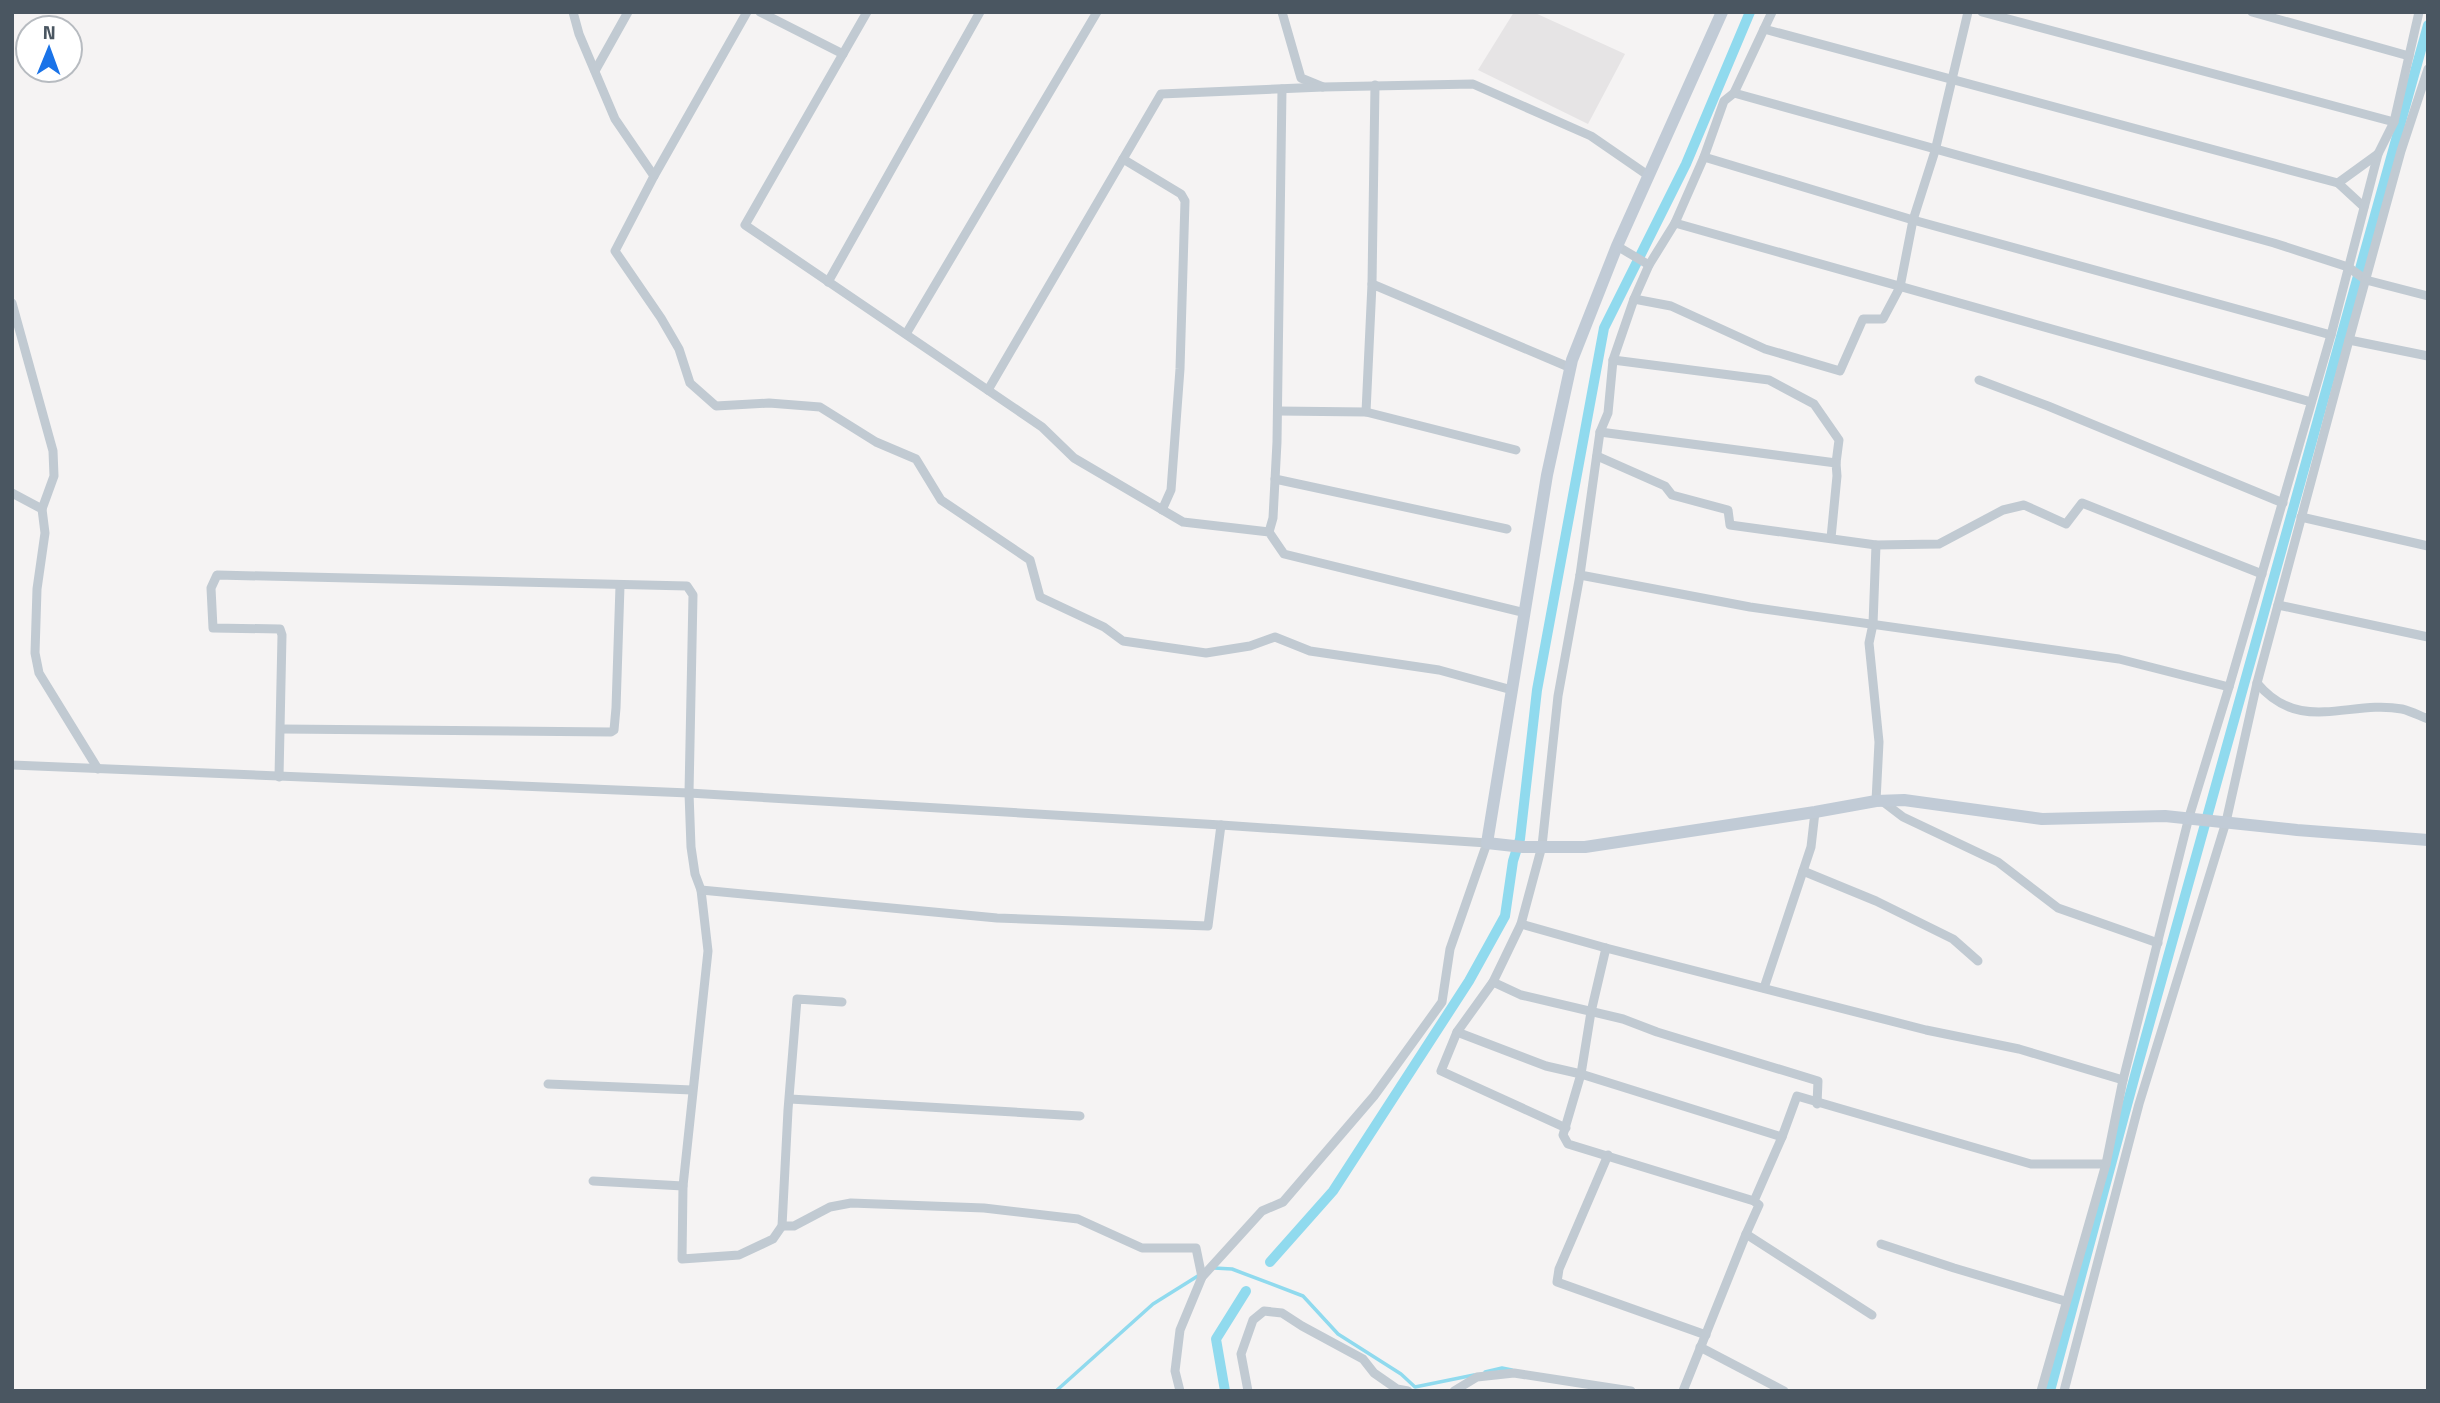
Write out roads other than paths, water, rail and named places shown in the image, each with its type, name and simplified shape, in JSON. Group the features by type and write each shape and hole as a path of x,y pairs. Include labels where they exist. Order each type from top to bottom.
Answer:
{"street":[{"path":"573,12 615,118 654,176"},
{"path":"595,71 628,12"},
{"path":"747,12 654,176 615,251 679,349 690,383 716,406 769,402 820,407 876,442 916,459 941,500 1030,560 1040,597 1104,627 1123,641 1206,653 1250,646 1275,637 1310,651 1438,670 1512,690"},
{"path":"760,12 843,54"},
{"path":"867,12 745,225 1042,427 1074,458 1183,522 1269,532 1284,554 1525,613"},
{"path":"828,282 980,12"},
{"path":"906,334 1097,12"},
{"path":"1282,12 1301,78 1323,87"},
{"path":"1180,1391 1175,1371 1180,1330 1202,1277 1262,1211 1283,1202 1374,1096 1442,1002 1450,949 1494,844 1512,690 1547,475 1571,368 1617,246 1722,12"},
{"path":"1566,1128 1441,1071 1457,1032 1493,982 1521,924 1542,846 1558,696 1580,575 1600,432 1608,413 1613,360 1649,265 1675,223 1704,157 1724,101 1734,93 1772,12"},
{"path":"1634,299 1671,306 1765,349 1840,371 1863,319 1883,319 1900,287 1913,219 1935,150 1968,12"},
{"path":"1982,12 2394,122"},
{"path":"2252,12 2409,56"},
{"path":"2041,1391 2106,1164 2123,1080 2192,818 2331,335 2378,154 2394,122 2419,12"},
{"path":"1763,29 2338,183 2364,207"},
{"path":"2064,1391 2139,1104 2220,821 2401,151 2428,69"},
{"path":"988,390 1160,94 1473,84 1591,136 1649,176"},
{"path":"1366,412 1372,284 1375,86"},
{"path":"1269,532 1273,518 1278,411 1282,89"},
{"path":"1734,93 2261,240 2348,267 2366,279 2428,296"},
{"path":"2338,183 2378,154"},
{"path":"1704,157 1913,219 2331,335"},
{"path":"1123,159 1181,194 1185,201 1180,369 1171,489 1163,510"},
{"path":"1675,223 2311,402"},
{"path":"1617,246 1649,265"},
{"path":"1372,284 1571,368"},
{"path":"12,303 53,451 54,476 42,509 45,533 37,589 35,653 39,673 99,769"},
{"path":"2349,340 2428,356"},
{"path":"1613,360 1769,380 1814,404 1839,440 1831,537"},
{"path":"1979,380 2283,503"},
{"path":"1278,411 1366,412 1516,450"},
{"path":"1600,432 1836,463"},
{"path":"1597,456 1665,486 1672,495 1728,510 1730,525 1876,545 1939,544 2003,510 2024,505 2066,524 2082,503 2262,574"},
{"path":"1275,479 1507,529"},
{"path":"12,493 42,509"},
{"path":"2301,517 2428,546"},
{"path":"1876,545 1873,624 1869,643 1879,741 1879,801"},
{"path":"279,776 282,635 279,629 213,628 211,588 217,575 687,586 693,595 689,793 691,847 695,874 701,890 708,951 683,1186 682,1259 739,1255 773,1239 782,1226 797,999 842,1002"},
{"path":"1580,575 1749,607 2119,659 2229,687"},
{"path":"281,729 611,732 614,730 616,708 620,586"},
{"path":"2278,605 2428,637"},
{"path":"2257,683 2269,698 2303,710 2322,714 2379,708 2403,709 2428,719"},
{"path":"12,765 689,793 1221,824 1523,848 1585,847 1879,801 1904,800 2042,819 2165,816 2428,840"},
{"path":"1879,801 1903,817 1998,862 2058,908 2158,943"},
{"path":"1764,988 1811,848 1815,812"},
{"path":"701,890 996,918 1208,926 1221,824"},
{"path":"1803,871 1876,901 1953,939 1978,961"},
{"path":"1521,924 1926,1030 2019,1049 2123,1080"},
{"path":"1606,948 1591,1012 1581,1074 1563,1135 1568,1144 1754,1201 1759,1205 1684,1391"},
{"path":"1493,982 1521,995 1623,1019 1818,1081 1817,1104"},
{"path":"1457,1032 1546,1066 1581,1074 1782,1137"},
{"path":"548,1084 692,1090"},
{"path":"1754,1201 1797,1097 2031,1164 2106,1164"},
{"path":"790,1099 1080,1116"},
{"path":"1608,1155 1559,1269 1557,1282 1706,1335"},
{"path":"593,1181 683,1186"},
{"path":"782,1226 794,1226 830,1206 851,1203 984,1208 1078,1219 1142,1248 1196,1248 1202,1277"},
{"path":"1746,1234 1872,1315"},
{"path":"1881,1244 2065,1301"},
{"path":"1248,1391 1241,1354 1253,1320 1264,1311 1282,1312 1363,1359 1374,1373 1397,1389 1408,1391"},
{"path":"1700,1347 1784,1391"},
{"path":"1454,1391 1477,1377 1514,1373 1631,1391"}],"waterway":[{"path":"1270,1262 1333,1191 1469,981 1505,916 1513,861 1520,839 1537,690 1604,328 1686,164 1750,12"},
{"path":"2050,1391 2137,1068 2428,25"},
{"path":"1214,1268 1232,1269 1303,1296 1338,1334 1401,1374 1415,1387 1474,1375"},
{"path":"1056,1391 1153,1304 1201,1274"},
{"path":"1225,1391 1216,1339 1246,1291"},
{"path":"1485,1372 1502,1368 1512,1370"}]}
